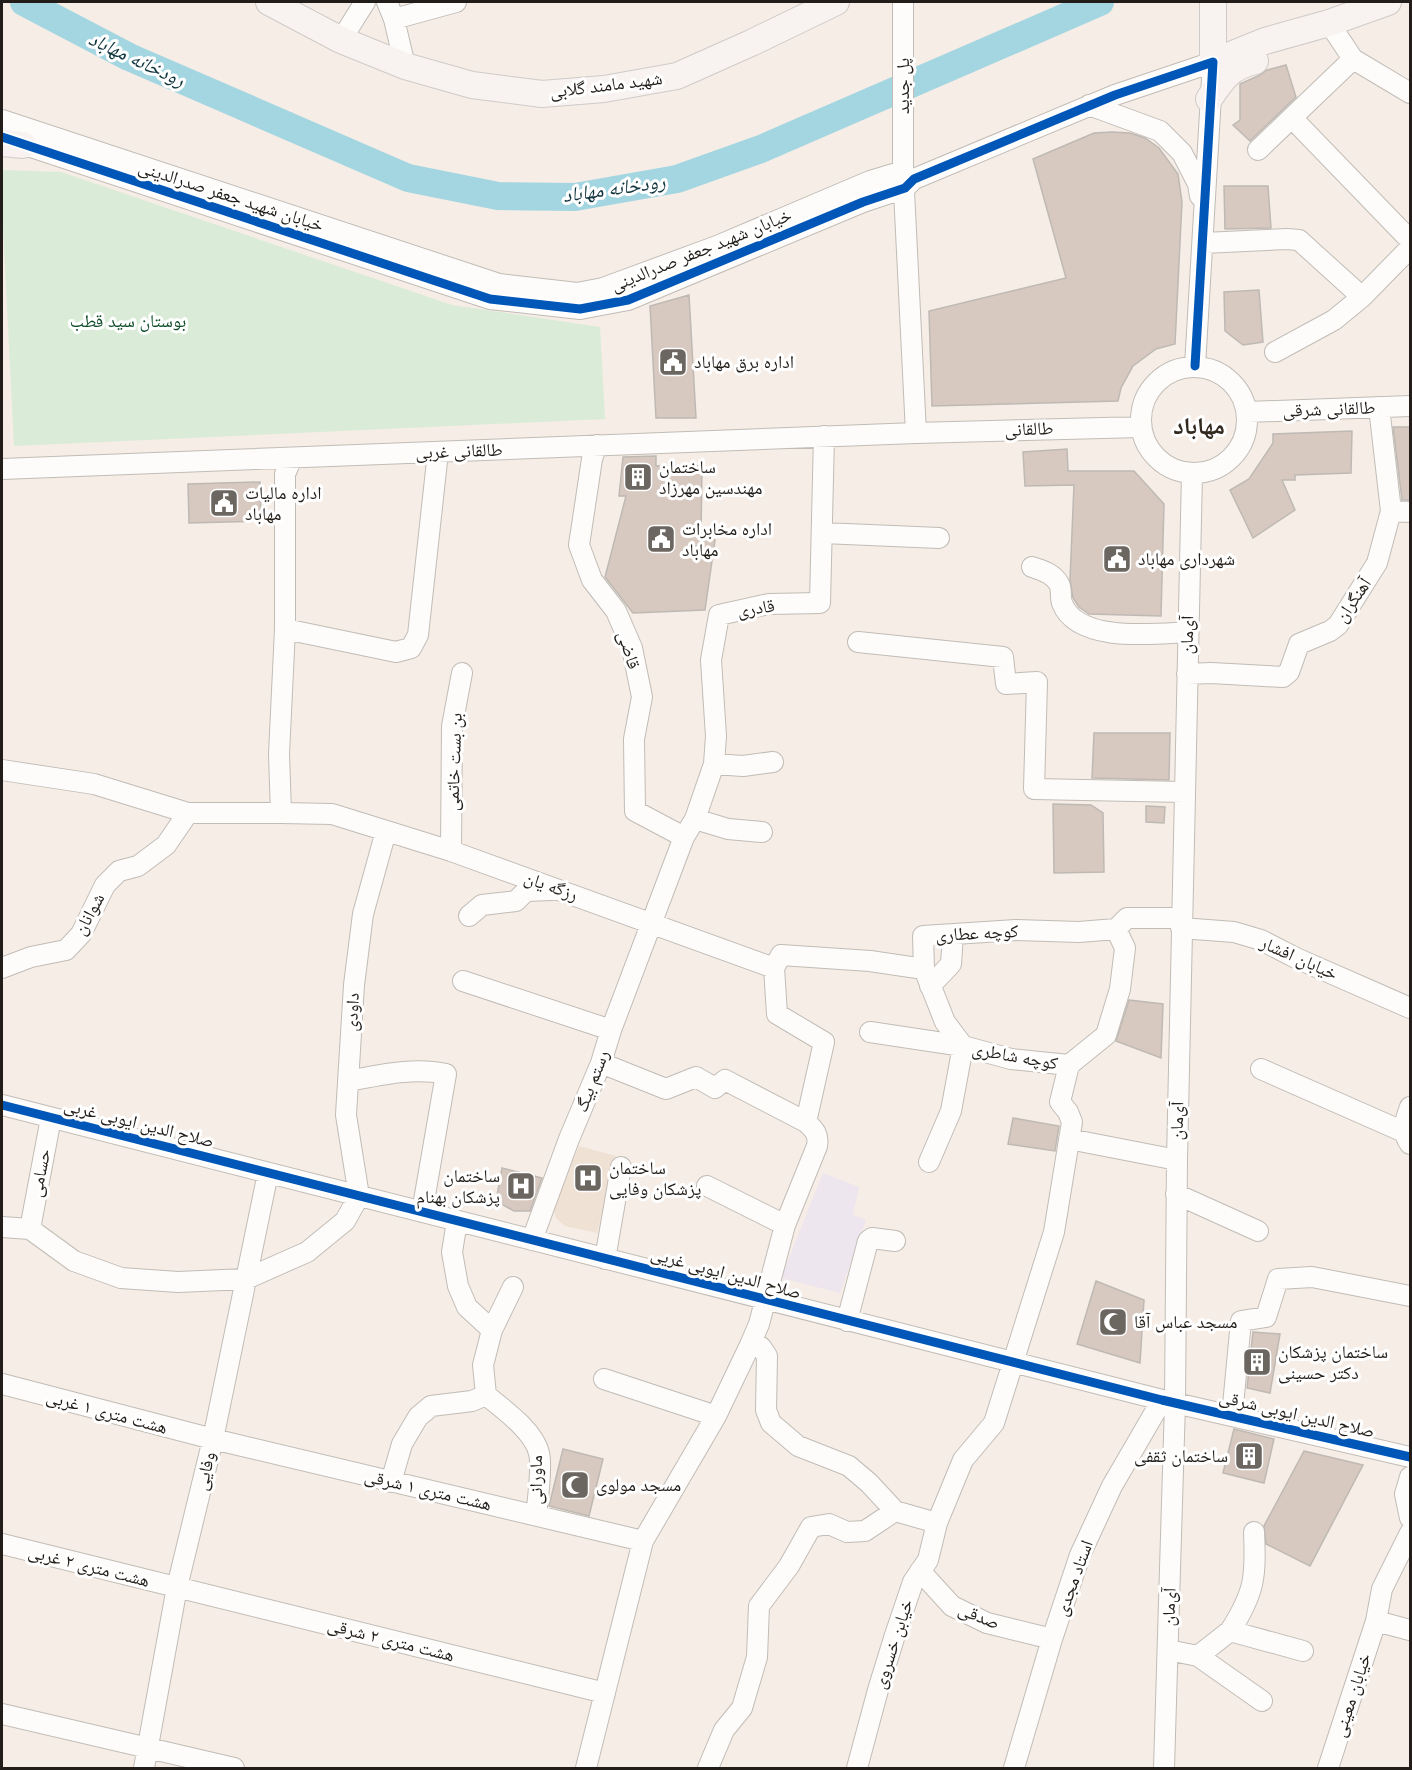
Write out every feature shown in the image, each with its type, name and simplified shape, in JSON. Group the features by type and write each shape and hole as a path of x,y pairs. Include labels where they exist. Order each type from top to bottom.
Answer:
{"main road":[{"name":"شهید مامند گلابی","path":"269,2 341,40 405,66 472,85 542,93 604,89 677,76 752,44 822,5"},
{"path":"1212,14 1213,62 1265,41 1388,2"},
{"path":"1209,99 1231,70 1242,64 1289,51 1317,26"}],"street":[{"path":"341,40 365,2"},
{"path":"405,66 390,10 456,2"},
{"name":"پل جدید","path":"903,2 903,145 907,179 916,433"},
{"path":"1317,26 1353,59 1410,93"},
{"path":"1258,150 1353,59"},
{"path":"1195,366 1204,243 1209,99 1213,62"},
{"name":"خیابان شهید جعفر صدرالدینی","path":"9,142 490,299 580,309 628,300 863,202 907,179 1089,105 1213,62"},
{"path":"1089,105 1160,131 1182,153 1198,184 1204,216"},
{"path":"1292,117 1410,240"},
{"name":"خیابان شهید جعفر صدرالدینی","path":"2,120 499,284 578,293 624,281 717,246 870,181 907,179"},
{"path":"1204,243 1287,238 1299,240 1362,297"},
{"path":"1275,352 1334,320 1362,297 1410,248"},
{"path":"1195,366 1216,370 1231,380 1242,395 1248,412 1243,443 1234,456 1222,466 1192,473 1173,469 1158,459 1146,444 1141,427 1141,411 1146,396 1155,383 1167,373 1182,367 1195,366"},
{"name":"طالقانی شرقی","path":"1248,412 1410,406"},
{"path":"1379,407 1401,512"},
{"name":"طالقانی","path":"916,433 1141,427"},
{"name":"طالقانی غربی","path":"2,469 916,433"},
{"name":"قادری","path":"684,837 695,819 714,764 716,736 711,660 719,615 769,604 820,603 824,436"},
{"name":"قاضی","path":"597,446 592,459 579,545 592,580 616,611 632,648 642,697 634,739 635,811 684,837"},
{"path":"285,629 396,652 411,648 418,635 438,452"},
{"path":"281,813 279,754 285,629 285,474 292,458"},
{"name":"آی‌مان","path":"1164,1768 1168,1650 1169,1402 1177,1160 1192,473"},
{"name":"آهنگران","path":"1187,674 1282,677 1287,675 1299,644 1330,631 1338,625 1377,563 1401,512"},
{"path":"823,534 939,538"},
{"path":"1032,567 1048,573 1059,584 1062,603 1074,620 1096,629 1127,635 1187,632"},
{"path":"858,642 1004,657 1006,684 1037,682 1034,789 1184,792"},
{"name":"بن بست خاتمی","path":"451,851 452,726 462,673"},
{"path":"714,764 743,766 773,762"},
{"name":"رزگه یان","path":"2,770 94,784 188,813 332,814 451,851 774,968"},
{"name":"شوانان","path":"2,968 31,957 66,950 81,934 105,885 119,871 138,866 166,845 188,813"},
{"path":"695,819 728,829 762,831"},
{"name":"داودی","path":"359,1196 346,1115 354,985 363,914 386,831"},
{"name":"رستم بیگ","path":"532,1240 569,1139 601,1063 611,1030 684,837"},
{"path":"469,916 482,905 516,901 526,891 560,890"},
{"name":"کوچه عطاری","path":"774,968 781,955 870,961 927,977 923,936 1016,930 1079,932 1116,929 1127,918 1181,923"},
{"name":"خیابان افشار","path":"1181,923 1234,932 1261,940 1296,958 1410,1008"},
{"name":"کوچه شاطری","path":"927,977 945,1022 963,1046 1011,1059 1070,1065 1106,1035 1120,989 1125,948 1116,929"},
{"path":"927,977 951,964 953,934"},
{"path":"774,968 777,1014 824,1042 806,1122"},
{"path":"463,981 611,1030"},
{"path":"870,1032 963,1046 951,1111 929,1162"},
{"path":"586,1768 643,1541 716,1416 750,1345 759,1324 785,1225 817,1146 818,1138 806,1122 725,1080 715,1088 696,1077 666,1089 601,1063"},
{"name":"خیابن خسروی","path":"857,1768 878,1690 913,1582 928,1560 937,1523 963,1460 994,1423 1014,1363 1053,1232 1072,1122 1060,1102 1070,1065"},
{"path":"1260,1069 1407,1138"},
{"path":"348,1081 402,1071 432,1071 446,1074 422,1212"},
{"name":"صلاح الدین ایوبی غربی","path":"2,1105 268,1173"},
{"path":"1407,1138 1405,1121 1410,1107"},
{"name":"حسامی","path":"30,1229 51,1118"},
{"path":"1069,1139 1177,1160"},
{"path":"605,1259 621,1167"},
{"name":"صلاح الدین ایوبی غریی","path":"268,1173 1169,1402"},
{"name":"وفایی","path":"144,1768 177,1587 213,1439 268,1173"},
{"path":"707,1186 785,1225"},
{"path":"1176,1194 1258,1231"},
{"path":"2,1227 30,1229 74,1261 121,1278 178,1282 246,1279 307,1252 345,1221 359,1196"},
{"path":"457,1221 452,1252 458,1286 467,1307 492,1330"},
{"path":"847,1321 868,1241 872,1238 895,1241"},
{"path":"1232,1416 1240,1321 1266,1317 1278,1279 1312,1277 1410,1296"},
{"path":"391,1482 402,1444 418,1417 431,1406 472,1401 486,1395 483,1365 492,1330 513,1287"},
{"path":"750,1345 761,1347 767,1356 766,1410 771,1423 798,1446 849,1466 869,1483 895,1511 937,1523"},
{"path":"604,1379 716,1416"},
{"name":"هشت متری ۱ غربی","path":"2,1384 213,1439"},
{"name":"ماورانی","path":"486,1395 526,1430 539,1453 536,1514"},
{"name":"صلاح الدین ایوبی شرقی","path":"1169,1402 1410,1457"},
{"name":"استاد مجدی","path":"1014,1768 1052,1639 1080,1555 1112,1486 1169,1402"},
{"name":"هشت متری ۱ شرقی","path":"213,1439 643,1541"},
{"path":"1410,1477 1405,1494 1410,1518"},
{"path":"708,1768 724,1730 742,1708 757,1657 759,1606 789,1566 811,1527 829,1524 847,1532 865,1531 895,1511"},
{"path":"1198,1656 1230,1631 1247,1605 1256,1572 1254,1532"},
{"name":"خیابان معینی","path":"1328,1768 1376,1621 1382,1589 1410,1533"},
{"name":"هشت متری ۲ غربی","path":"2,1544 177,1587"},
{"name":"صدقی","path":"920,1571 952,1606 987,1623 1052,1639"},
{"name":"هشت متری ۲ شرقی","path":"177,1587 605,1693"},
{"path":"1376,1621 1410,1630"},
{"path":"1230,1631 1303,1651"},
{"path":"1168,1650 1198,1656 1262,1701"},
{"path":"2,1714 234,1768"}],"shaded area":[{"name":"ساختمان پزشکان وفایی","path":"579,1146 616,1156 597,1233 565,1226 556,1218 553,1209"},
{"path":"823,1173 859,1187 853,1215 866,1220 840,1293 781,1278"}],"green space":[{"name":"بوستان سید قطب","path":"2,170 61,172 452,305 600,327 605,419 14,446"}],"building":[{"path":"1286,65 1296,97 1250,141 1233,125 1240,120 1240,84 1267,70"},
{"path":"1094,133 1130,133 1145,138 1159,148 1178,174 1182,202 1175,344 1156,349 1133,366 1121,388 1118,401 932,406 929,311 1066,278 1033,159"},
{"path":"1224,186 1268,186 1271,228 1225,229"},
{"path":"1259,290 1263,342 1243,345 1225,331 1224,292"},
{"name":"اداره برق مهاباد","path":"689,295 696,418 656,418 650,306"},
{"path":"1393,427 1410,427 1410,500 1402,500"},
{"path":"1352,431 1351,473 1295,475 1295,480 1282,480 1295,510 1253,538 1230,490 1249,479 1273,443 1273,434"},
{"name":"شهرداری مهاباد","path":"1067,449 1068,471 1134,471 1164,504 1161,616 1089,614 1079,607 1073,598 1070,580 1074,485 1025,486 1023,452"},
{"name":"اداره مخابرات مهاباد","path":"656,456 656,466 702,465 701,538 715,540 705,610 633,613 605,577 626,496 619,496 623,457"},
{"name":"اداره مالیات مهاباد","path":"260,482 261,521 189,523 188,484"},
{"path":"1094,733 1170,733 1169,780 1092,778"},
{"path":"1053,804 1091,805 1103,813 1104,872 1054,873"},
{"path":"1146,806 1165,807 1164,823 1146,822"},
{"path":"1129,1000 1163,1004 1161,1058 1116,1041"},
{"path":"1013,1118 1059,1126 1055,1151 1008,1144"},
{"name":"ساختمان پزشکان بهنام","path":"502,1168 542,1178 530,1211 514,1211 496,1201"},
{"name":"مسجد عباس آقا","path":"1096,1281 1144,1300 1140,1363 1077,1344"},
{"name":"ساختمان پزشکان دکتر حسینی","path":"1253,1332 1280,1334 1270,1393 1247,1388"},
{"name":"ساختمان ثقفی","path":"1234,1429 1274,1439 1264,1483 1223,1473"},
{"name":"مسجد مولوی","path":"563,1449 603,1459 589,1516 549,1506"},
{"path":"1304,1451 1363,1465 1310,1566 1266,1544 1264,1526"}],"waterway":[{"name":"رودخانه مهاباد","path":"24,2 129,57 408,178 498,196 575,197 677,179 761,149 1100,2"}],"cycle path":[{"path":"2,137 490,299 580,309 628,300 863,202 905,188 914,179 1115,95 1213,62 1195,366"},
{"path":"2,1105 1162,1400 1410,1457"}],"place":[{"name":"اداره برق مهاباد","path":"673,362"},
{"name":"ساختمان مهندسین مهرزاد","path":"638,477"},
{"name":"اداره مالیات مهاباد","path":"224,503"},
{"name":"اداره مخابرات مهاباد","path":"661,539"},
{"name":"شهرداری مهاباد","path":"1117,559"},
{"name":"ساختمان پزشکان وفایی","path":"588,1178"},
{"name":"ساختمان پزشکان بهنام","path":"521,1186"},
{"name":"مسجد عباس آقا","path":"1113,1322"},
{"name":"ساختمان پزشکان دکتر حسینی","path":"1257,1362"},
{"name":"ساختمان ثقفی","path":"1249,1456"},
{"name":"مسجد مولوی","path":"575,1485"}],"district":[{"name":"مهاباد","path":"1199,426"}]}
